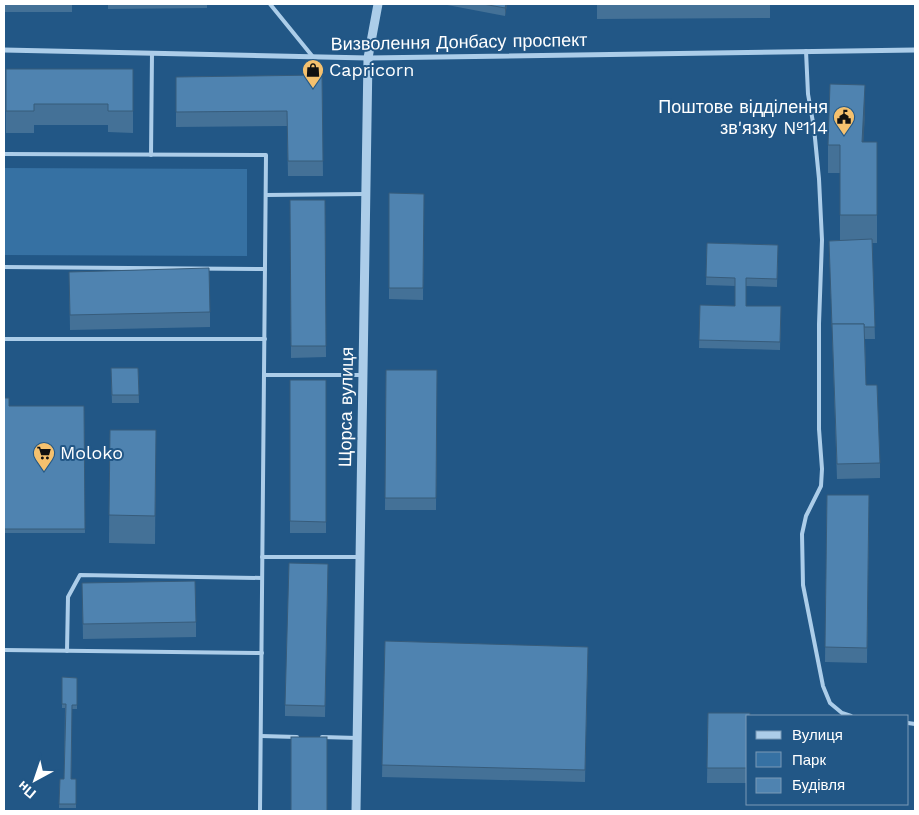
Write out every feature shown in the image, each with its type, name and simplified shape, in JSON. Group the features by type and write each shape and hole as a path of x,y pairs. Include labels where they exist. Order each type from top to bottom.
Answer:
{"street":[{"name":"Щорса вулиця","path":"356,811 368,58 378,4"},
{"name":"Визволення Донбасу проспект","path":"4,50 368,58 915,50"}],"lane":[{"path":"270,4 313,57"},
{"path":"806,51 808,94 814,128 819,180 822,240 819,333 819,429 822,469 821,486 806,516 802,534 803,585 822,686 830,703 842,713 848,715"},
{"path":"152,53 152,155"},
{"path":"4,154 266,155 260,811"},
{"path":"266,195 366,194"},
{"path":"4,267 265,269"},
{"path":"4,339 265,339"},
{"path":"264,376 363,375"},
{"path":"262,557 360,557"},
{"path":"67,651 68,597 80,575 262,578"},
{"path":"4,650 262,653"},
{"path":"261,736 305,737"},
{"path":"314,737 357,738"}],"green space":[{"path":"4,168 247,169 247,256 4,255"}],"building":[{"path":"483,4 506,4 505,8"},
{"path":"6,69 133,69 133,111 108,111 108,104 34,104 34,111 6,111"},
{"path":"322,75 323,161 288,161 287,111 176,112 176,77"},
{"path":"830,84 865,85 862,142 877,142 877,215 840,215 840,145 828,145"},
{"path":"389,193 424,194 423,288 389,288"},
{"path":"290,200 325,200 326,346 291,346"},
{"path":"872,239 875,327 864,327 864,324 832,324 832,327 829,241"},
{"path":"707,243 778,245 777,279 746,278 746,306 781,306 780,342 699,340 700,305 735,306 735,278 706,277"},
{"path":"209,268 210,312 70,315 69,272"},
{"path":"832,324 864,324 866,385 877,385 880,463 837,464"},
{"path":"111,368 138,368 139,395 112,395"},
{"path":"386,370 437,370 436,498 385,498"},
{"path":"290,380 326,380 326,522 290,521"},
{"name":"Moloko","path":"4,398 9,398 9,406 84,406 85,529 4,529"},
{"path":"110,430 156,430 155,516 109,515"},
{"path":"827,495 869,495 867,648 825,647"},
{"path":"289,563 328,564 325,706 285,705"},
{"path":"195,581 196,622 83,624 82,583"},
{"path":"385,641 588,647 585,770 382,765"},
{"path":"62,677 77,678 77,705 72,705 71,779 76,779 76,804 59,804 60,779 64,779 66,704 62,704"},
{"path":"708,713 750,713 750,715 746,715 746,768 707,768"},
{"path":"291,737 327,737 327,811 291,811"}],"place":[{"name":"Capricorn","path":"313,89"},
{"name":"Поштове відділення зв'язку №114","path":"844,136"},
{"name":"Moloko","path":"44,472"}]}
